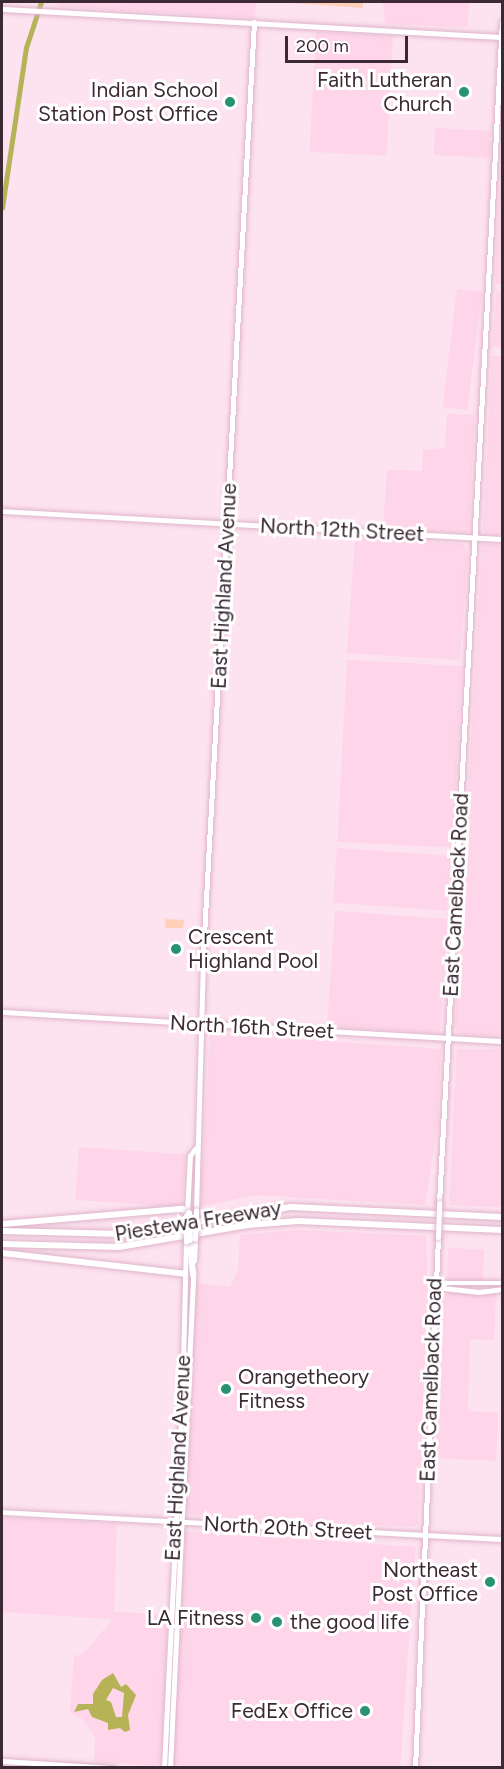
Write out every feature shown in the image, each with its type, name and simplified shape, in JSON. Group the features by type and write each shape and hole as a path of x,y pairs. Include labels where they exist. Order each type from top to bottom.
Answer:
{"highway":[{"name":"Piestewa Freeway","path":"2,1231 122,1234 291,1207 502,1217"},
{"path":"2,1224 190,1211 193,1275"},
{"name":"Piestewa Freeway","path":"2,1244 119,1247 248,1225 298,1221 502,1230"},
{"path":"2,1253 185,1274"}],"main road":[{"path":"2,9 502,37"},
{"name":"East Camelback Road","path":"415,1767 439,1203 502,22"}],"street":[{"name":"East Highland Avenue","path":"190,1211 254,22"},
{"name":"North 12th Street","path":"2,511 502,539"},
{"name":"North 16th Street","path":"2,1012 502,1041"},
{"name":"East Highland Avenue","path":"190,1211 190,1156 195,1149"},
{"name":"East Highland Avenue","path":"185,1405 185,1274 190,1240"},
{"path":"185,1274 193,1275"},
{"name":"East Highland Avenue","path":"170,1767 179,1523 193,1275"},
{"path":"435,1287 446,1283 502,1283"},
{"path":"435,1287 468,1292 502,1289"},
{"name":"North 20th Street","path":"2,1512 502,1539"},
{"name":"East Highland Avenue","path":"164,1767 167,1688 179,1523"},
{"path":"167,1688 174,1688"},
{"path":"2,1761 113,1767"}],"shaded area":[{"path":"53,2 256,2 255,18 61,7"},
{"path":"278,2 363,2 363,8"},
{"path":"383,2 469,2 468,27 385,24"},
{"path":"316,32 393,36 387,156 310,152"},
{"path":"435,128 491,131 490,158 434,155"},
{"path":"502,131 502,284 495,284"},
{"path":"457,289 482,292 467,410 442,407"},
{"path":"497,291 502,291 502,348 492,346"},
{"path":"492,356 502,356 502,534 485,533 483,529"},
{"path":"447,414 475,415 469,528 466,533 383,528 387,470 422,471 423,450 445,448"},
{"path":"355,537 463,544 468,552 460,660 347,653"},
{"path":"482,544 502,545 502,1036 461,1034 455,1029"},
{"path":"347,660 462,666 452,848 337,842"},
{"path":"337,848 451,856 447,911 333,903"},
{"path":"335,911 448,919 440,1034 327,1026"},
{"path":"166,919 184,920 183,928 165,928"},
{"path":"210,1033 441,1049 437,1129 425,1205 255,1195 200,1207"},
{"path":"457,1049 502,1049 502,1207 449,1205"},
{"path":"79,1147 186,1154 182,1207 75,1200"},
{"path":"299,1230 426,1236 428,1294 418,1524 414,1527 191,1515 185,1510 196,1283 230,1287 238,1270 240,1235"},
{"path":"448,1248 484,1249 483,1281 447,1280"},
{"path":"448,1293 496,1293 494,1340 470,1339 468,1411 498,1413 496,1461 435,1458 443,1297"},
{"path":"2,1517 117,1524 114,1612 167,1614 162,1761 156,1766 94,1762 95,1737 81,1718 70,1712 74,1656 83,1654 113,1619 2,1612"},
{"path":"186,1531 415,1547 400,1768 221,1768 170,1764"},
{"path":"113,1673 121,1687 126,1684 136,1695 128,1715 130,1730 125,1732 120,1728 108,1730 108,1723 92,1717 88,1709 74,1712 78,1704 93,1704 93,1694 102,1680","holes":["113,1688 124,1693 122,1717 116,1717 111,1702 106,1700"]}],"waterway":[{"path":"2,208 26,48 41,2"}],"place":[{"name":"Faith Lutheran Church","path":"464,92"},
{"name":"Indian School Station Post Office","path":"230,102"},
{"name":"Crescent Highland Pool","path":"176,949"},
{"name":"Orangetheory Fitness","path":"226,1389"},
{"name":"Northeast Post Office","path":"490,1582"},
{"name":"LA Fitness","path":"256,1618"},
{"name":"the good life","path":"277,1622"},
{"name":"FedEx Office","path":"365,1711"}]}
